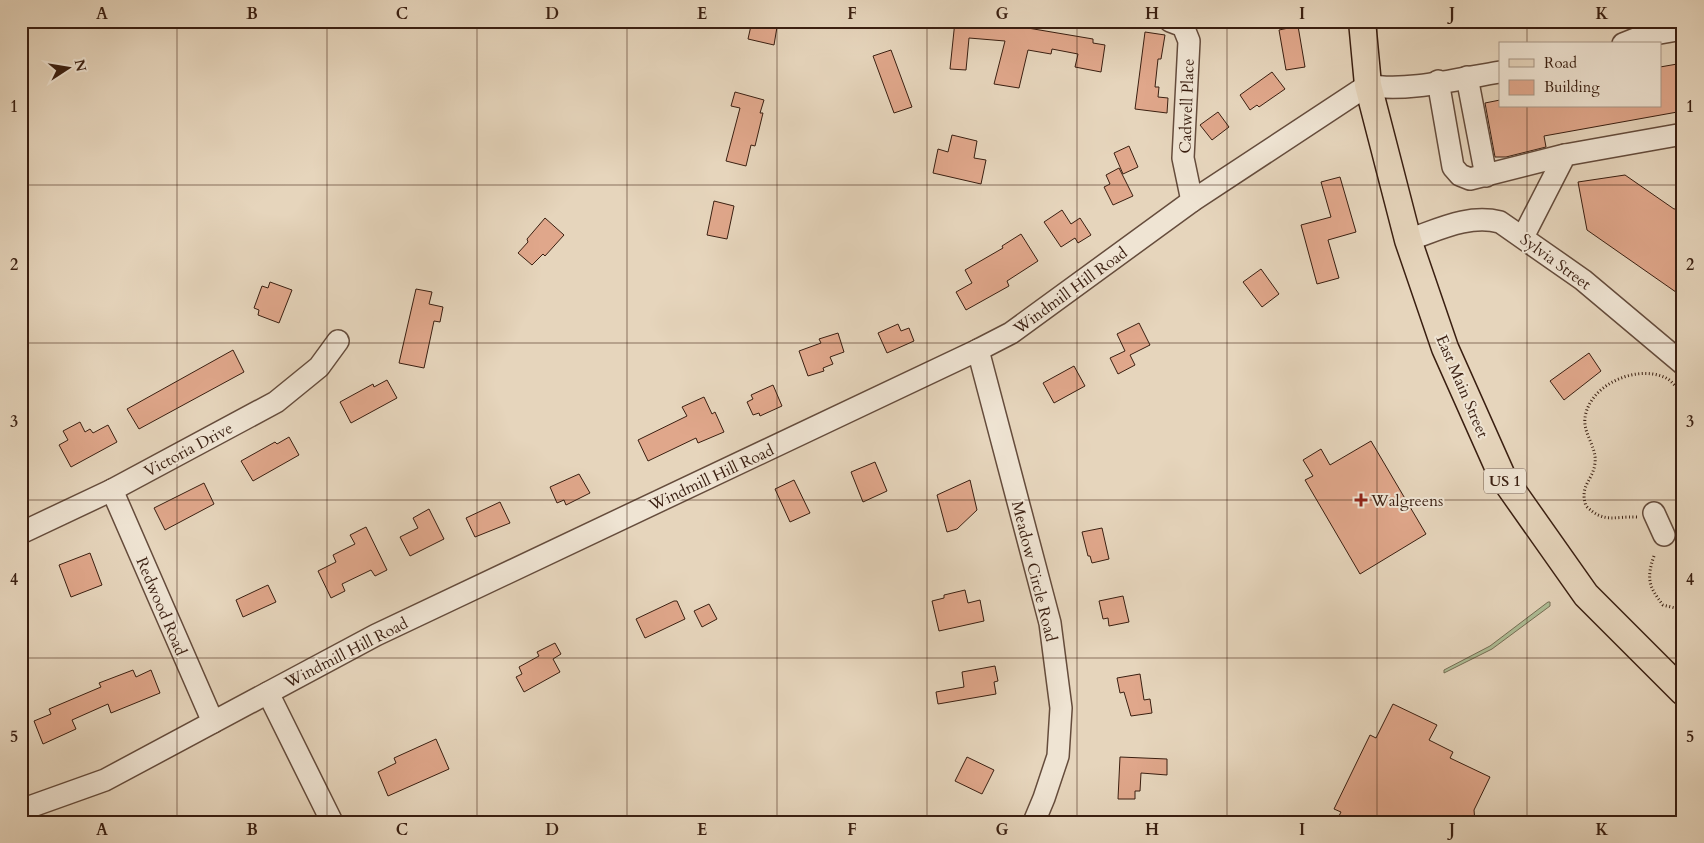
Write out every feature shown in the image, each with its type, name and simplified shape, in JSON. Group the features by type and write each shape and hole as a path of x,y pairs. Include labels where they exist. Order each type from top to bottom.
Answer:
{"main road":[{"name":"East Main Street","path":"1362,21 1368,85 1408,240 1445,348 1502,476 1586,595 1683,692"}],"street":[{"name":"Cadwell Place","path":"1170,21 1183,26 1189,41 1183,158 1192,201"},
{"path":"1628,42 1643,36 1683,30"},
{"path":"1368,85 1382,88 1399,87 1499,72"},
{"path":"1467,77 1486,176"},
{"path":"1438,81 1454,167 1460,175 1470,179 1565,155 1683,134"},
{"name":"Windmill Hill Road","path":"21,810 105,780 376,635 1011,333 1192,201 1368,85"},
{"path":"1523,237 1565,155"},
{"name":"Sylvia Street","path":"1408,240 1479,218 1500,222 1583,280 1683,364"},
{"name":"Victoria Drive","path":"21,533 112,490 276,402 319,367 338,341"},
{"name":"Meadow Circle Road","path":"978,350 1050,623 1061,708 1058,756 1034,822"},
{"name":"Redwood Road","path":"112,490 213,722"},
{"path":"1646,515 1664,536"},
{"path":"268,693 332,822"}],"path":[{"path":"1646,515 1606,518 1599,516 1586,506 1583,491 1596,463 1585,426 1587,410 1601,391 1612,382 1626,376 1662,376 1670,380 1683,395"},
{"path":"1654,556 1649,580 1650,586 1663,605 1683,610"}],"green space":[{"path":"1550,602 1550,606 1492,649 1444,673 1444,670 1490,646"}],"building":[{"path":"752,21 778,21 774,45 748,39"},
{"path":"955,21 1010,21 1010,25 1093,39 1093,43 1105,45 1101,72 1075,67 1078,54 1052,49 1051,54 1028,50 1019,88 994,84 1005,41 969,38 966,70 950,69"},
{"path":"1298,26 1305,67 1286,70 1279,30"},
{"path":"1145,32 1165,35 1161,59 1158,59 1155,87 1159,87 1158,97 1168,98 1167,113 1135,109"},
{"path":"891,50 912,107 894,113 873,56"},
{"path":"1683,63 1683,111 1544,136 1546,147 1506,157 1495,157 1485,103 1499,100 1499,108 1662,108 1662,67"},
{"path":"1272,72 1285,89 1259,107 1257,105 1250,110 1240,95"},
{"path":"735,92 764,100 760,113 763,113 755,146 751,145 746,166 726,161 740,108 731,106"},
{"path":"1218,112 1229,127 1212,140 1200,125"},
{"path":"952,135 977,141 974,158 986,160 981,184 933,173 938,149 948,152"},
{"path":"1129,146 1138,167 1123,174 1114,153"},
{"path":"1119,168 1133,196 1113,205 1104,187 1110,184 1106,175"},
{"path":"1625,175 1674,209 1683,208 1683,297 1587,230 1578,182"},
{"path":"1340,177 1356,232 1328,240 1339,278 1317,284 1301,225 1331,217 1321,182"},
{"path":"714,201 734,206 727,239 707,235"},
{"path":"1062,210 1071,224 1080,218 1091,235 1078,243 1075,238 1061,247 1044,222"},
{"path":"545,218 564,235 545,256 543,254 532,265 518,253"},
{"path":"1021,234 1038,261 1007,281 1009,286 966,310 956,292 972,283 965,270 1003,248 1002,246"},
{"path":"1261,269 1279,294 1262,307 1243,282"},
{"path":"270,282 292,290 279,323 258,315 259,310 254,308 262,286 268,288"},
{"path":"416,289 432,292 429,304 443,307 440,322 434,321 424,368 399,363"},
{"path":"1139,323 1150,345 1130,355 1135,365 1118,374 1110,358 1125,351 1117,334"},
{"path":"898,324 901,331 909,328 914,341 887,353 878,333"},
{"path":"838,333 844,352 830,357 833,364 823,368 824,371 808,376 799,351 821,343 819,339"},
{"path":"233,350 244,372 139,429 127,409"},
{"path":"1589,353 1601,371 1564,400 1550,381"},
{"path":"1074,366 1085,386 1054,403 1043,383"},
{"path":"387,380 397,398 351,423 340,402 373,384 374,387"},
{"path":"773,385 782,406 760,416 759,413 753,415 747,402 753,399 751,395"},
{"path":"704,397 712,414 715,412 724,432 698,443 696,438 648,461 638,440 687,416 682,407"},
{"path":"80,422 85,432 90,429 93,433 108,425 117,442 71,467 59,445 68,440 63,431"},
{"path":"289,437 299,455 253,481 241,461 275,442 277,444"},
{"name":"Walgreens","path":"1371,441 1426,534 1360,574 1305,480 1313,476 1303,460 1321,449 1330,465"},
{"path":"875,462 887,491 863,502 851,472"},
{"path":"579,474 590,493 566,505 564,500 557,503 550,487"},
{"path":"794,480 810,513 790,522 775,489"},
{"path":"970,480 977,510 957,529 947,532 937,495"},
{"path":"204,483 214,504 165,530 154,508"},
{"path":"500,502 510,523 475,537 466,518"},
{"path":"429,509 444,539 410,556 400,537 418,528 413,518"},
{"path":"366,527 387,570 375,576 371,570 342,584 345,591 331,598 318,571 336,562 333,555 355,544 350,535"},
{"path":"1102,528 1109,559 1092,563 1090,556 1088,556 1082,532"},
{"path":"90,553 102,585 71,597 59,565"},
{"path":"268,585 276,602 243,617 236,600"},
{"path":"965,590 968,603 980,600 984,621 939,631 932,601 944,598 944,595"},
{"path":"1123,596 1129,622 1109,626 1108,618 1103,619 1099,601"},
{"path":"677,601 685,619 645,638 636,619"},
{"path":"709,604 717,619 702,627 694,611"},
{"path":"555,643 561,654 553,659 560,672 524,692 516,677 522,674 519,667 539,656 537,652"},
{"path":"995,666 998,681 994,682 996,694 938,704 936,692 964,687 962,672"},
{"path":"133,670 136,677 151,670 160,693 111,713 108,704 72,720 76,729 43,744 34,721 51,714 49,709 101,687 99,683"},
{"path":"1140,674 1144,700 1150,699 1152,713 1131,716 1124,692 1120,693 1117,678"},
{"path":"1393,704 1437,725 1429,740 1453,752 1450,758 1490,777 1474,810 1475,822 1336,822 1341,812 1334,809 1370,735 1376,738"},
{"path":"436,739 449,769 388,796 378,772 396,763 394,758"},
{"path":"967,757 994,770 982,794 955,781"},
{"path":"1120,757 1167,759 1167,775 1141,773 1140,791 1135,791 1135,799 1118,799"}],"place":[{"name":"Walgreens","path":"1361,500"}]}
